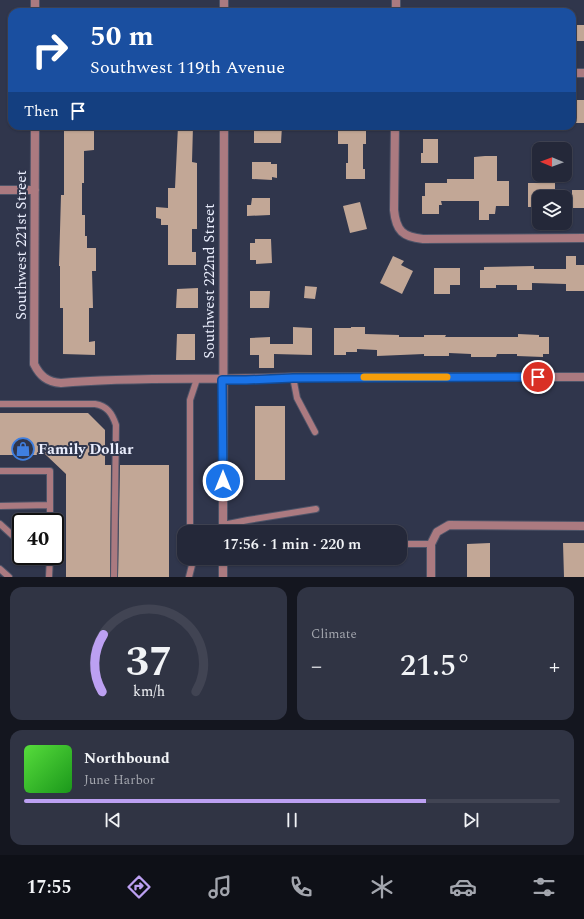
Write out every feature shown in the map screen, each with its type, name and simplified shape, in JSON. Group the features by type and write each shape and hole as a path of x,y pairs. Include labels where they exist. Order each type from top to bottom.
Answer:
{"street":[{"path":"391,0 396,0"},
{"name":"Southwest 221st Street","path":"35,130 34,364 39,372 49,381 54,382 197,379"},
{"name":"Southwest 222nd Street","path":"223,525 222,380 224,130"},
{"path":"395,130 394,210 396,222 403,233 408,236 423,239 584,238"},
{"path":"0,190 35,190"},
{"path":"197,379 246,380 293,378 584,377"},
{"path":"431,577 431,544 437,532 449,525 584,526"},
{"path":"223,565 223,577"}],"lane":[{"path":"293,378 297,398 315,432"},
{"path":"190,525 190,400 197,379"},
{"path":"0,404 95,404 102,405 113,416 116,425 114,577"},
{"path":"0,471 50,471 50,513"},
{"path":"0,506 50,505"},
{"path":"234,525 248,520 316,509"},
{"path":"0,524 12,535"},
{"path":"407,544 431,544"},
{"path":"50,565 50,577"},
{"path":"189,577 192,565"},
{"path":"0,569 9,577"}],"building":[{"path":"576,25 584,25 584,41 576,41"},
{"path":"576,100 584,100 584,123 576,123"},
{"path":"64,130 94,130 94,150 84,151 82,215 85,215 85,236 87,236 87,248 96,248 96,271 92,271 93,308 89,308 89,342 95,341 95,355 63,354 63,308 60,308 59,266 61,195 64,195"},
{"path":"178,130 193,130 192,162 197,163 197,229 192,229 192,252 196,252 196,265 168,265 168,225 161,225 161,219 156,218 156,207 168,208 168,188 175,188"},
{"path":"254,130 282,130 281,143 254,143"},
{"path":"338,130 366,130 366,144 363,144 363,169 365,169 365,179 346,179 348,144 338,144"},
{"path":"423,139 438,139 438,163 421,163"},
{"path":"497,156 497,181 509,181 509,206 496,206 495,214 489,214 489,220 479,220 479,201 441,201 442,205 439,205 439,214 422,214 422,196 425,196 425,183 447,183 447,179 474,179 474,157"},
{"path":"252,162 271,162 271,164 277,164 277,178 272,177 272,180 252,179"},
{"path":"528,183 555,183 555,190 532,190 532,207 528,207"},
{"path":"572,190 584,190 584,208 572,208"},
{"path":"252,198 270,198 270,215 247,216 247,205 251,205"},
{"path":"360,202 367,229 350,233 343,206"},
{"path":"255,239 271,239 272,263 256,264 256,260 250,260 250,243 255,243"},
{"path":"393,256 404,261 401,265 413,271 402,294 380,283"},
{"path":"566,256 576,256 576,265 584,265 584,291 566,291 566,284 532,283 532,290 517,290 517,285 496,285 496,288 480,288 480,270 484,270 484,267 534,266 534,269 566,269"},
{"path":"434,268 460,268 460,285 450,285 450,294 434,294"},
{"path":"305,286 317,287 315,299 304,298"},
{"path":"198,288 198,308 176,308 177,289"},
{"path":"250,291 270,291 269,308 250,308"},
{"path":"293,327 312,328 312,355 274,354 274,368 259,368 259,355 250,355 250,338 270,337 270,344 293,344"},
{"path":"365,327 365,334 399,335 399,337 446,335 445,337 518,337 518,334 539,335 539,337 549,337 549,354 543,354 543,357 517,356 517,354 497,354 496,357 471,357 471,354 449,353 449,356 424,356 424,354 377,356 377,350 357,349 357,352 346,352 346,355 334,355 334,328"},
{"path":"177,334 195,334 195,360 176,360"},
{"path":"255,406 285,406 285,480 255,480"},
{"path":"0,413 88,413 105,430 105,465 111,465 110,577 66,577 66,474 46,455 0,455"},
{"path":"120,465 169,465 169,577 118,577"},
{"path":"490,543 490,577 467,577 467,544"},
{"path":"563,543 584,543 584,577 564,577"}],"slow traffic":[{"path":"364,377 447,377"}],"place":[{"name":"Family Dollar","path":"23,449"}],"route":[{"path":"223,481 222,380 293,378 538,377"}]}
